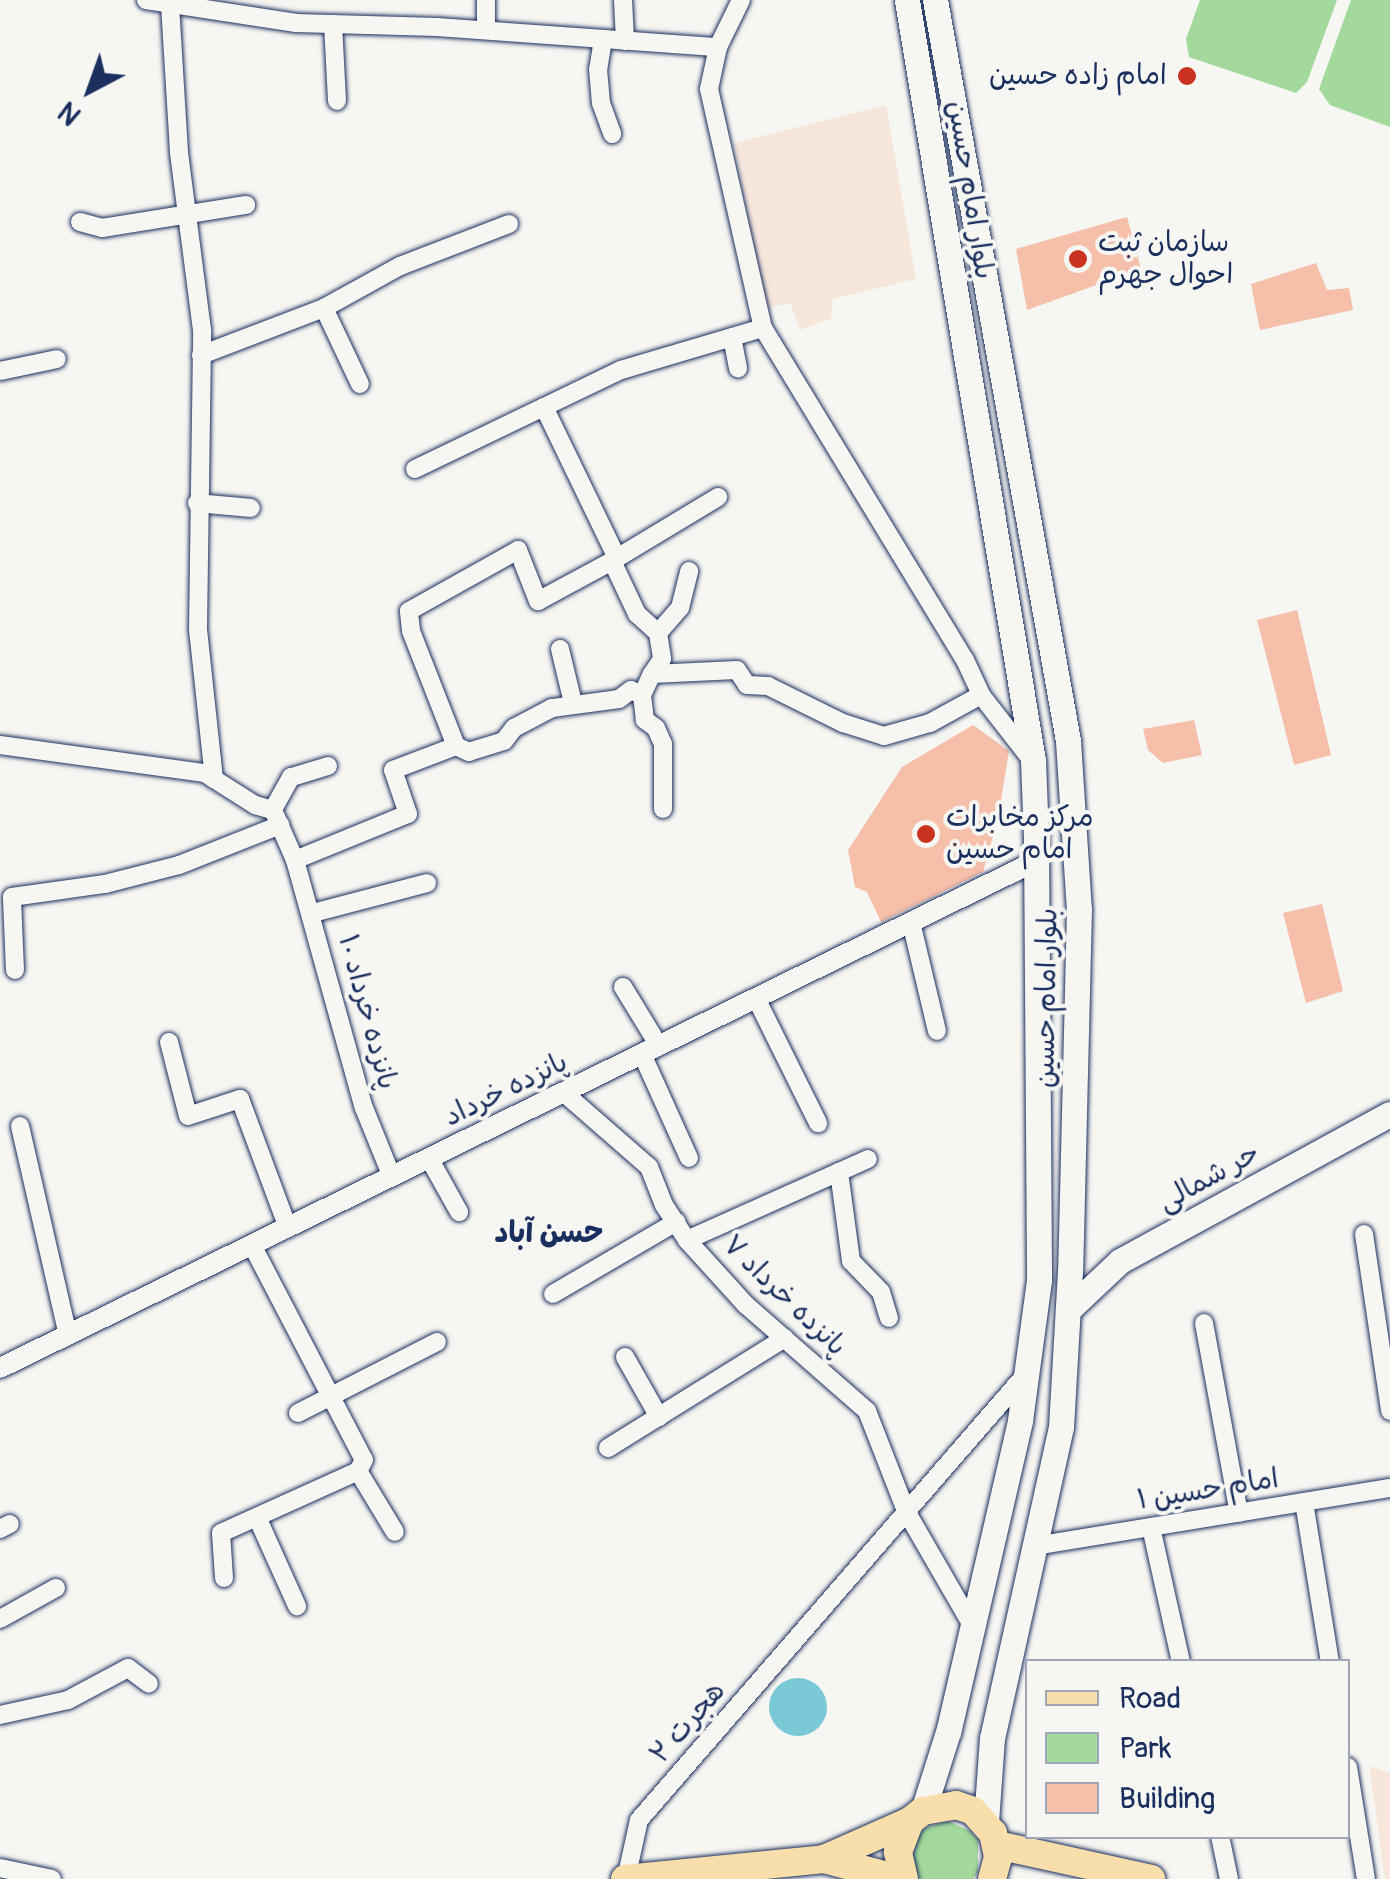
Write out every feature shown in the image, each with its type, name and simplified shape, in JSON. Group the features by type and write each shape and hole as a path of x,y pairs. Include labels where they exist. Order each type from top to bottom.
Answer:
{"main road":[{"name":"بلوار امام حسین","path":"907,0 1032,760 1039,1280 1020,1420 973,1627 948,1732 917,1816"},
{"name":"بلوار امام حسین","path":"935,0 1068,742 1080,910 1061,1427 992,1738 992,1833"},
{"path":"922,82 948,75"},
{"name":"حر شمالی","path":"1068,1310 1120,1261 1390,1114"},
{"path":"625,1879 736,1872 824,1859 917,1816 956,1805 992,1833 1151,1879"},
{"path":"824,1859 902,1879 898,1852 917,1816"},
{"path":"992,1833 992,1879"}],"street":[{"path":"146,0 277,20 486,30 718,48"},
{"path":"277,20 279,0"},
{"path":"486,0 486,30"},
{"path":"622,0 625,40"},
{"path":"741,0 718,48 709,89 763,328 965,660 981,695 1032,760"},
{"path":"170,4 179,152 190,215 201,355 198,630 214,778"},
{"path":"333,24 337,101"},
{"path":"602,39 598,69 601,104 612,134"},
{"path":"80,222 102,228 246,205"},
{"path":"201,355 324,308 400,266 509,224"},
{"path":"324,308 360,384"},
{"path":"416,469 620,370 763,328"},
{"path":"732,337 738,368"},
{"path":"0,372 57,359"},
{"path":"544,407 637,614 658,632 662,659 642,695 646,720 656,728 663,744 663,809"},
{"path":"456,746 412,631 410,610 518,550 538,601 718,497"},
{"path":"197,503 251,508"},
{"path":"658,632 680,608 689,571"},
{"path":"560,649 574,703"},
{"path":"652,674 737,670 747,685 768,686 843,724 884,736 930,723 981,695"},
{"path":"294,860 408,814 393,770 407,761 456,746 469,752 504,741 514,728 574,703 619,699 632,690 642,695"},
{"path":"0,746 205,773 276,818"},
{"path":"15,970 12,897 105,884 179,865 276,818 291,778 328,766"},
{"name":"پانزده خرداد ۱۰","path":"276,818 294,860 298,884 313,913 364,1108 392,1177"},
{"name":"پانزده خرداد","path":"0,1368 1036,861"},
{"path":"313,913 427,883"},
{"path":"911,922 937,1031"},
{"path":"623,987 689,1158"},
{"path":"756,998 818,1122"},
{"path":"169,1042 188,1116 240,1099 288,1228"},
{"name":"پانزده خرداد ۷","path":"563,1092 650,1168 687,1240 746,1305 867,1411 906,1511 973,1627"},
{"path":"20,1126 68,1335"},
{"path":"430,1158 460,1212"},
{"path":"687,1240 868,1159"},
{"path":"839,1172 851,1261 881,1292 889,1318"},
{"path":"553,1294 676,1222"},
{"path":"1364,1234 1390,1411"},
{"path":"224,1578 221,1533 358,1471 364,1460 252,1245"},
{"path":"1204,1322 1239,1513"},
{"path":"608,1448 785,1338"},
{"path":"298,1413 437,1342"},
{"path":"625,1357 658,1416"},
{"name":"هجرت ۲","path":"625,1879 638,1820 1027,1374"},
{"path":"358,1471 394,1532"},
{"name":"امام حسین ۱","path":"1035,1546 1390,1488"},
{"path":"1304,1502 1330,1659"},
{"path":"257,1516 297,1606"},
{"path":"1152,1527 1180,1659"},
{"path":"0,1619 56,1588"},
{"path":"0,1716 68,1700 128,1668 149,1684"},
{"path":"1350,1779 1366,1879"},
{"path":"1221,1839 1229,1879"},
{"path":"0,1868 52,1879"}],"shaded area":[{"path":"886,105 916,279 833,299 831,319 800,330 790,303 765,308 734,143"},
{"path":"1369,1766 1390,1773 1390,1879 1385,1879"}],"green space":[{"path":"1200,0 1337,0 1307,82 1296,93 1189,57 1186,39"},
{"path":"1351,0 1390,0 1390,127 1330,105 1319,89"},
{"path":"948,1821 970,1831 978,1840 978,1872 973,1879 920,1879 912,1861 917,1837 926,1828"}],"water":[{"path":"798,1678 818,1687 827,1707 818,1727 798,1736 778,1727 769,1707 778,1687"}],"building":[{"name":"سازمان ثبت احوال جهرم","path":"1127,217 1141,269 1027,310 1016,249"},
{"path":"1316,263 1327,290 1349,288 1353,310 1260,330 1251,284"},
{"path":"1297,610 1331,755 1294,765 1257,620"},
{"path":"1194,720 1202,755 1163,763 1148,750 1143,729"},
{"name":"مرکز مخابرات امام حسین","path":"973,725 1009,751 998,819 983,872 881,922 867,892 855,887 848,850 902,767"},
{"path":"1322,904 1343,991 1306,1003 1283,913"}],"place":[{"name":"امام زاده حسین","path":"1187,76"},
{"name":"سازمان ثبت احوال جهرم","path":"1078,259"},
{"name":"مرکز مخابرات امام حسین","path":"926,834"}],"district":[{"name":"حسن آباد","path":"549,1233"}]}
